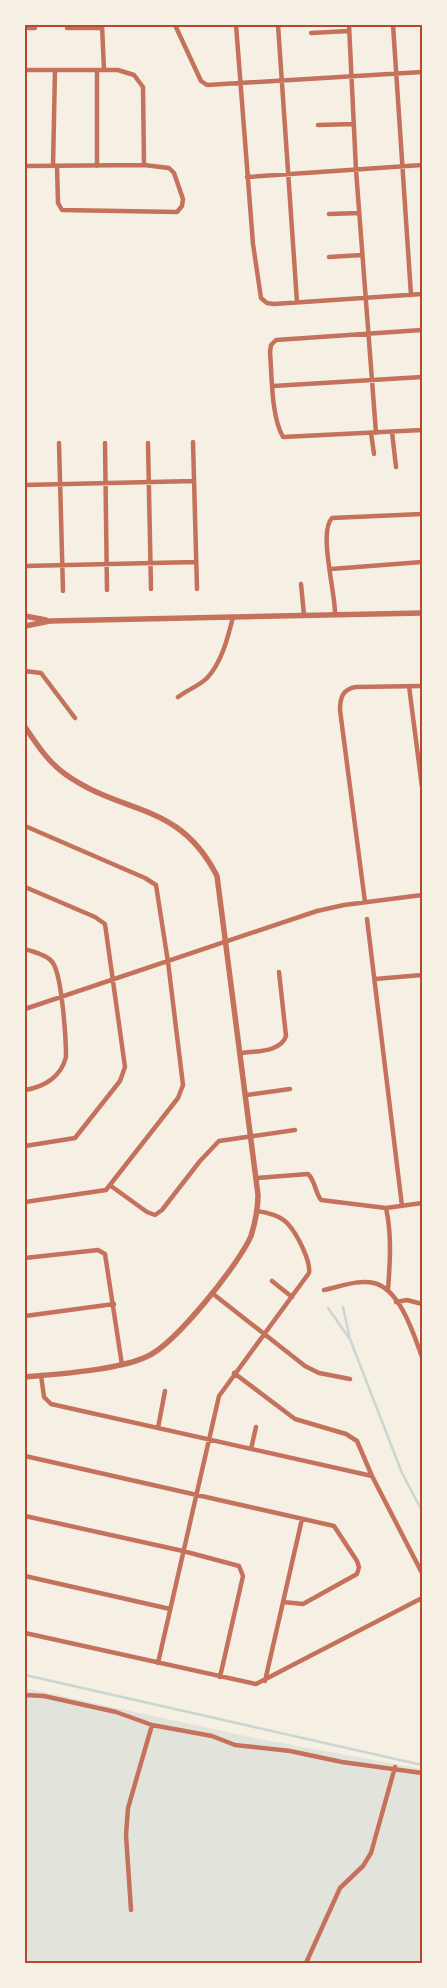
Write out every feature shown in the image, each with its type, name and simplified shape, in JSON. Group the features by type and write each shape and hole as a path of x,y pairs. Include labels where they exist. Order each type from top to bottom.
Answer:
{"street":[{"path":"175,25 201,81 206,85 282,82 422,72"},
{"path":"236,25 253,244 262,298 266,303 274,304 422,294"},
{"path":"278,25 297,302"},
{"path":"392,25 411,295"},
{"path":"67,28 102,27 104,70"},
{"path":"25,28 35,28"},
{"path":"311,33 349,28 356,170 369,333 374,454"},
{"path":"25,70 104,70 131,73 143,87 144,166"},
{"path":"25,166 55,166 97,166 144,166 166,167 174,173 183,203 177,212 62,210 58,204 55,166 55,70"},
{"path":"96,70 97,166"},
{"path":"318,125 354,124"},
{"path":"247,177 422,165"},
{"path":"329,214 359,213"},
{"path":"329,257 362,255"},
{"path":"422,330 276,340 271,344 270,352 279,430 283,437 422,430"},
{"path":"273,386 422,377"},
{"path":"392,432 396,467"},
{"path":"193,442 196,589"},
{"path":"59,443 63,591"},
{"path":"105,443 107,590"},
{"path":"148,443 152,564 151,589"},
{"path":"25,485 194,481"},
{"path":"335,615 327,540 329,521 332,518 422,514"},
{"path":"25,566 196,562"},
{"path":"331,568 422,562"},
{"path":"301,584 304,615"},
{"path":"25,626 50,621 422,613"},
{"path":"25,616 50,621"},
{"path":"178,697 207,678 213,670 222,651 233,617"},
{"path":"25,671 41,672 75,718"},
{"path":"409,686 422,787"},
{"path":"365,902 340,710 341,697 350,688 422,686"},
{"path":"25,727 54,764 64,773 90,788 165,819 198,844 217,876 228,942 256,1178 256,1211 251,1235 245,1248 212,1293 171,1341 148,1356 122,1365 25,1377"},
{"path":"25,826 153,881 158,892 168,962 181,1061 182,1090 111,1186 100,1192 25,1202"},
{"path":"25,888 102,920 108,930 125,1067 123,1077 75,1138 25,1146"},
{"path":"25,1009 317,911 365,902 422,895"},
{"path":"367,919 402,1206"},
{"path":"25,949 47,958 54,964 61,997 66,1047 65,1062 46,1085 25,1090"},
{"path":"242,1053 279,1047 284,1043 286,1036 279,972"},
{"path":"374,979 422,975"},
{"path":"247,1095 290,1089"},
{"path":"111,1186 155,1215 162,1210 215,1144 228,1139 295,1130"},
{"path":"256,1178 308,1174 312,1177 316,1193 322,1200 386,1208 422,1203"},
{"path":"386,1208 389,1222 390,1258 388,1290"},
{"path":"158,1663 218,1396 309,1273 310,1265 289,1225 270,1214 256,1211"},
{"path":"25,1258 101,1250 108,1259 122,1365"},
{"path":"272,1282 292,1297"},
{"path":"324,1290 367,1282 374,1283 388,1290 410,1324 422,1356"},
{"path":"212,1293 313,1370 350,1379"},
{"path":"396,1302 407,1300 422,1304"},
{"path":"25,1316 114,1304"},
{"path":"234,1373 295,1419 354,1438 422,1573"},
{"path":"41,1376 44,1397 51,1404 372,1476"},
{"path":"158,1428 165,1391"},
{"path":"251,1449 256,1427"},
{"path":"25,1456 196,1494 337,1529 356,1562 358,1571 354,1577 303,1604 283,1602"},
{"path":"25,1516 236,1564 243,1572 220,1677"},
{"path":"265,1681 302,1519"},
{"path":"25,1576 170,1609"},
{"path":"25,1633 253,1684 265,1681 422,1598"},
{"path":"25,1695 44,1696 116,1712 152,1725 212,1736 235,1745 290,1751 342,1762 395,1767 422,1772"},
{"path":"131,1910 126,1835 128,1808 152,1725"},
{"path":"306,1963 340,1888 363,1866 371,1853 395,1767"}],"shaded area":[{"path":"25,1688 260,1739 422,1769 422,1963 25,1963"}],"waterway":[{"path":"343,1307 350,1339 402,1473 422,1511"},
{"path":"328,1308 349,1338"},
{"path":"25,1675 422,1765"}]}
